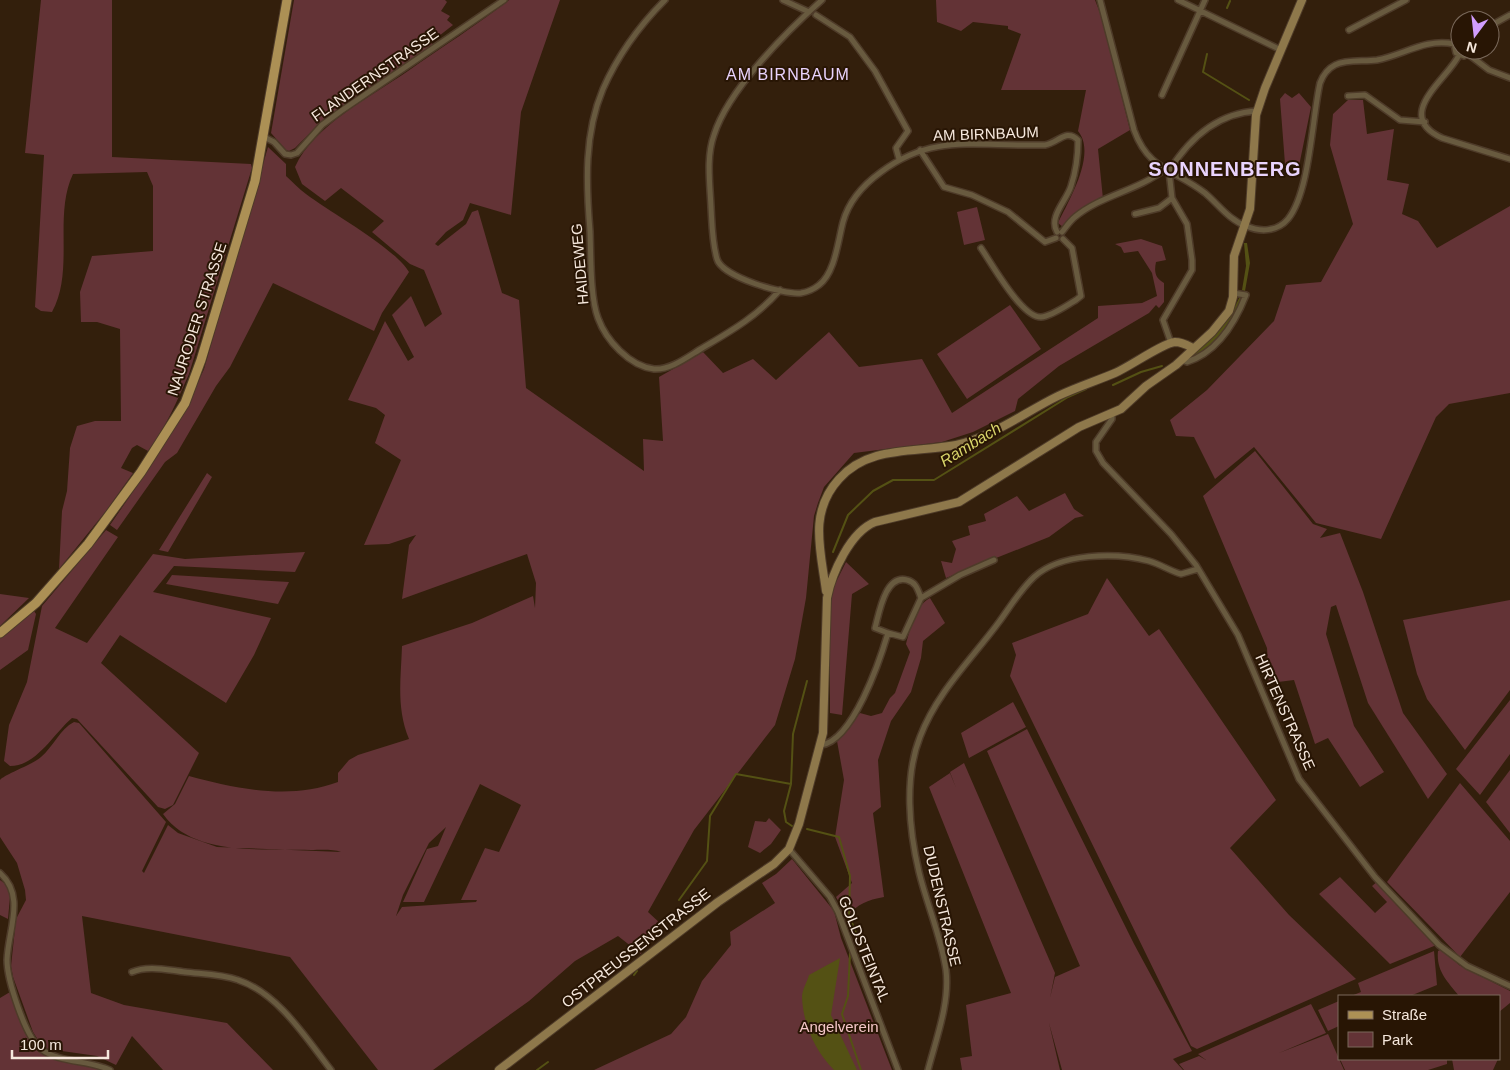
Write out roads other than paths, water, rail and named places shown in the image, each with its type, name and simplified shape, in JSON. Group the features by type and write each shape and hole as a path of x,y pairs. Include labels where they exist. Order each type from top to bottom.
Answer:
{"main road":[{"name":"NAURODER STRASSE","path":"0,633 36,603 72,564 104,524 141,472 185,403 201,360 244,219 264,137 287,0"},
{"path":"827,598 838,564 866,526 959,502 1079,427 1096,418 1112,414 1181,360 1224,319 1231,306 1234,293 1234,256 1250,210 1258,111 1302,0"},
{"path":"789,849 800,824 821,745 827,598 818,531 822,508 833,486 851,468 877,455 946,447 975,439 1070,391 1123,370 1171,343 1182,343 1193,348"},
{"path":"822,561 838,564"},
{"name":"OSTPREUSSENSTRASSE","path":"499,1070 718,902 774,864 789,849"}],"street":[{"name":"FLANDERNSTRASSE","path":"264,137 274,142 285,154 297,153 322,125 504,0"},
{"name":"HAIDEWEG","path":"665,0 647,18 619,57 602,90 594,120 586,178 597,316 615,346 628,358 649,367 663,368 736,330 766,305 780,290"},
{"path":"783,0 809,12"},
{"name":"AM BIRNBAUM","path":"822,0 744,84 723,112 713,136 710,156 713,241 717,262 724,271 736,277 780,290 801,293 820,284 828,274 851,202 868,182 899,159 920,150 941,145 1045,145 1065,135 1073,136 1078,140 1076,166 1070,188 1055,220 1054,227 1058,234"},
{"path":"1100,0 1138,140 1146,155 1199,189 1234,220 1245,226 1263,230 1273,229 1284,222 1290,215 1302,184 1320,83 1329,69 1342,62 1383,58 1420,45 1442,42 1450,43"},
{"path":"1178,0 1281,50"},
{"path":"1162,95 1205,0"},
{"path":"1348,30 1406,0"},
{"path":"816,15 850,37 876,71 908,131 896,148 899,159"},
{"path":"1457,60 1427,95 1423,108 1425,122 1430,130 1442,138 1510,159"},
{"path":"1478,60 1489,70 1510,78"},
{"path":"1348,96 1365,95 1400,120 1425,122"},
{"path":"920,150 944,188 972,195 1008,212 1045,242 1058,234 1075,217 1102,200 1135,187 1167,170 1188,147 1219,120 1258,111"},
{"path":"1167,170 1172,198 1187,224 1192,270 1163,320 1171,343"},
{"path":"1135,214 1158,208 1172,198"},
{"path":"981,248 1022,307 1032,316 1043,317 1076,300 1081,293 1072,248 1058,234"},
{"path":"1181,360 1188,362 1200,357 1226,333 1236,318 1246,295 1234,293"},
{"name":"HIRTENSTRASSE","path":"1112,414 1112,419 1096,442 1099,458 1116,479 1171,534 1198,569 1238,635 1299,779 1376,877 1439,945 1467,966 1510,986"},
{"name":"DUDENSTRASSE","path":"928,1070 944,1005 946,972 942,950 918,871 911,810 913,760 920,737 944,691 1027,584 1040,572 1058,562 1087,558 1123,558 1149,561 1181,574 1190,573 1198,569"},
{"path":"921,598 916,585 910,580 899,580 890,586 875,628 902,637 921,598 960,575 994,560"},
{"path":"821,745 832,741 858,710 880,660 888,632"},
{"name":"GOLDSTEINTAL","path":"789,849 830,898 838,912 898,1070"},
{"path":"0,873 10,884 14,897 8,968 21,1012 34,1041 51,1054 92,1063 110,1070"},
{"path":"132,972 146,968 228,977 246,983 262,992 291,1021 331,1070"}],"waterway":[{"name":"Rambach","path":"1227,8 1230,1"},
{"name":"Rambach","path":"1207,54 1203,72 1249,100"},
{"name":"Rambach","path":"1113,385 1141,372 1162,366"},
{"name":"Rambach","path":"833,552 848,515 873,491 893,480 934,480 1068,397 1086,389"},
{"name":"Rambach","path":"792,826 786,822 784,811 791,784 793,734 807,681"},
{"name":"Rambach","path":"679,900 707,861 710,816 736,774 791,784"},
{"path":"807,829 839,837 850,876 849,915 860,943"},
{"name":"Rambach","path":"641,950 646,937 664,920"},
{"path":"850,953 848,996 842,1014 861,1070"},
{"name":"Rambach","path":"634,975 637,971"},
{"name":"Rambach","path":"537,1070 548,1062"}],"district":[{"name":"AM BIRNBAUM","path":"788,74"},
{"name":"SONNENBERG","path":"1225,169"}],"park label":[{"name":"Angelverein","path":"839,1027"}]}
